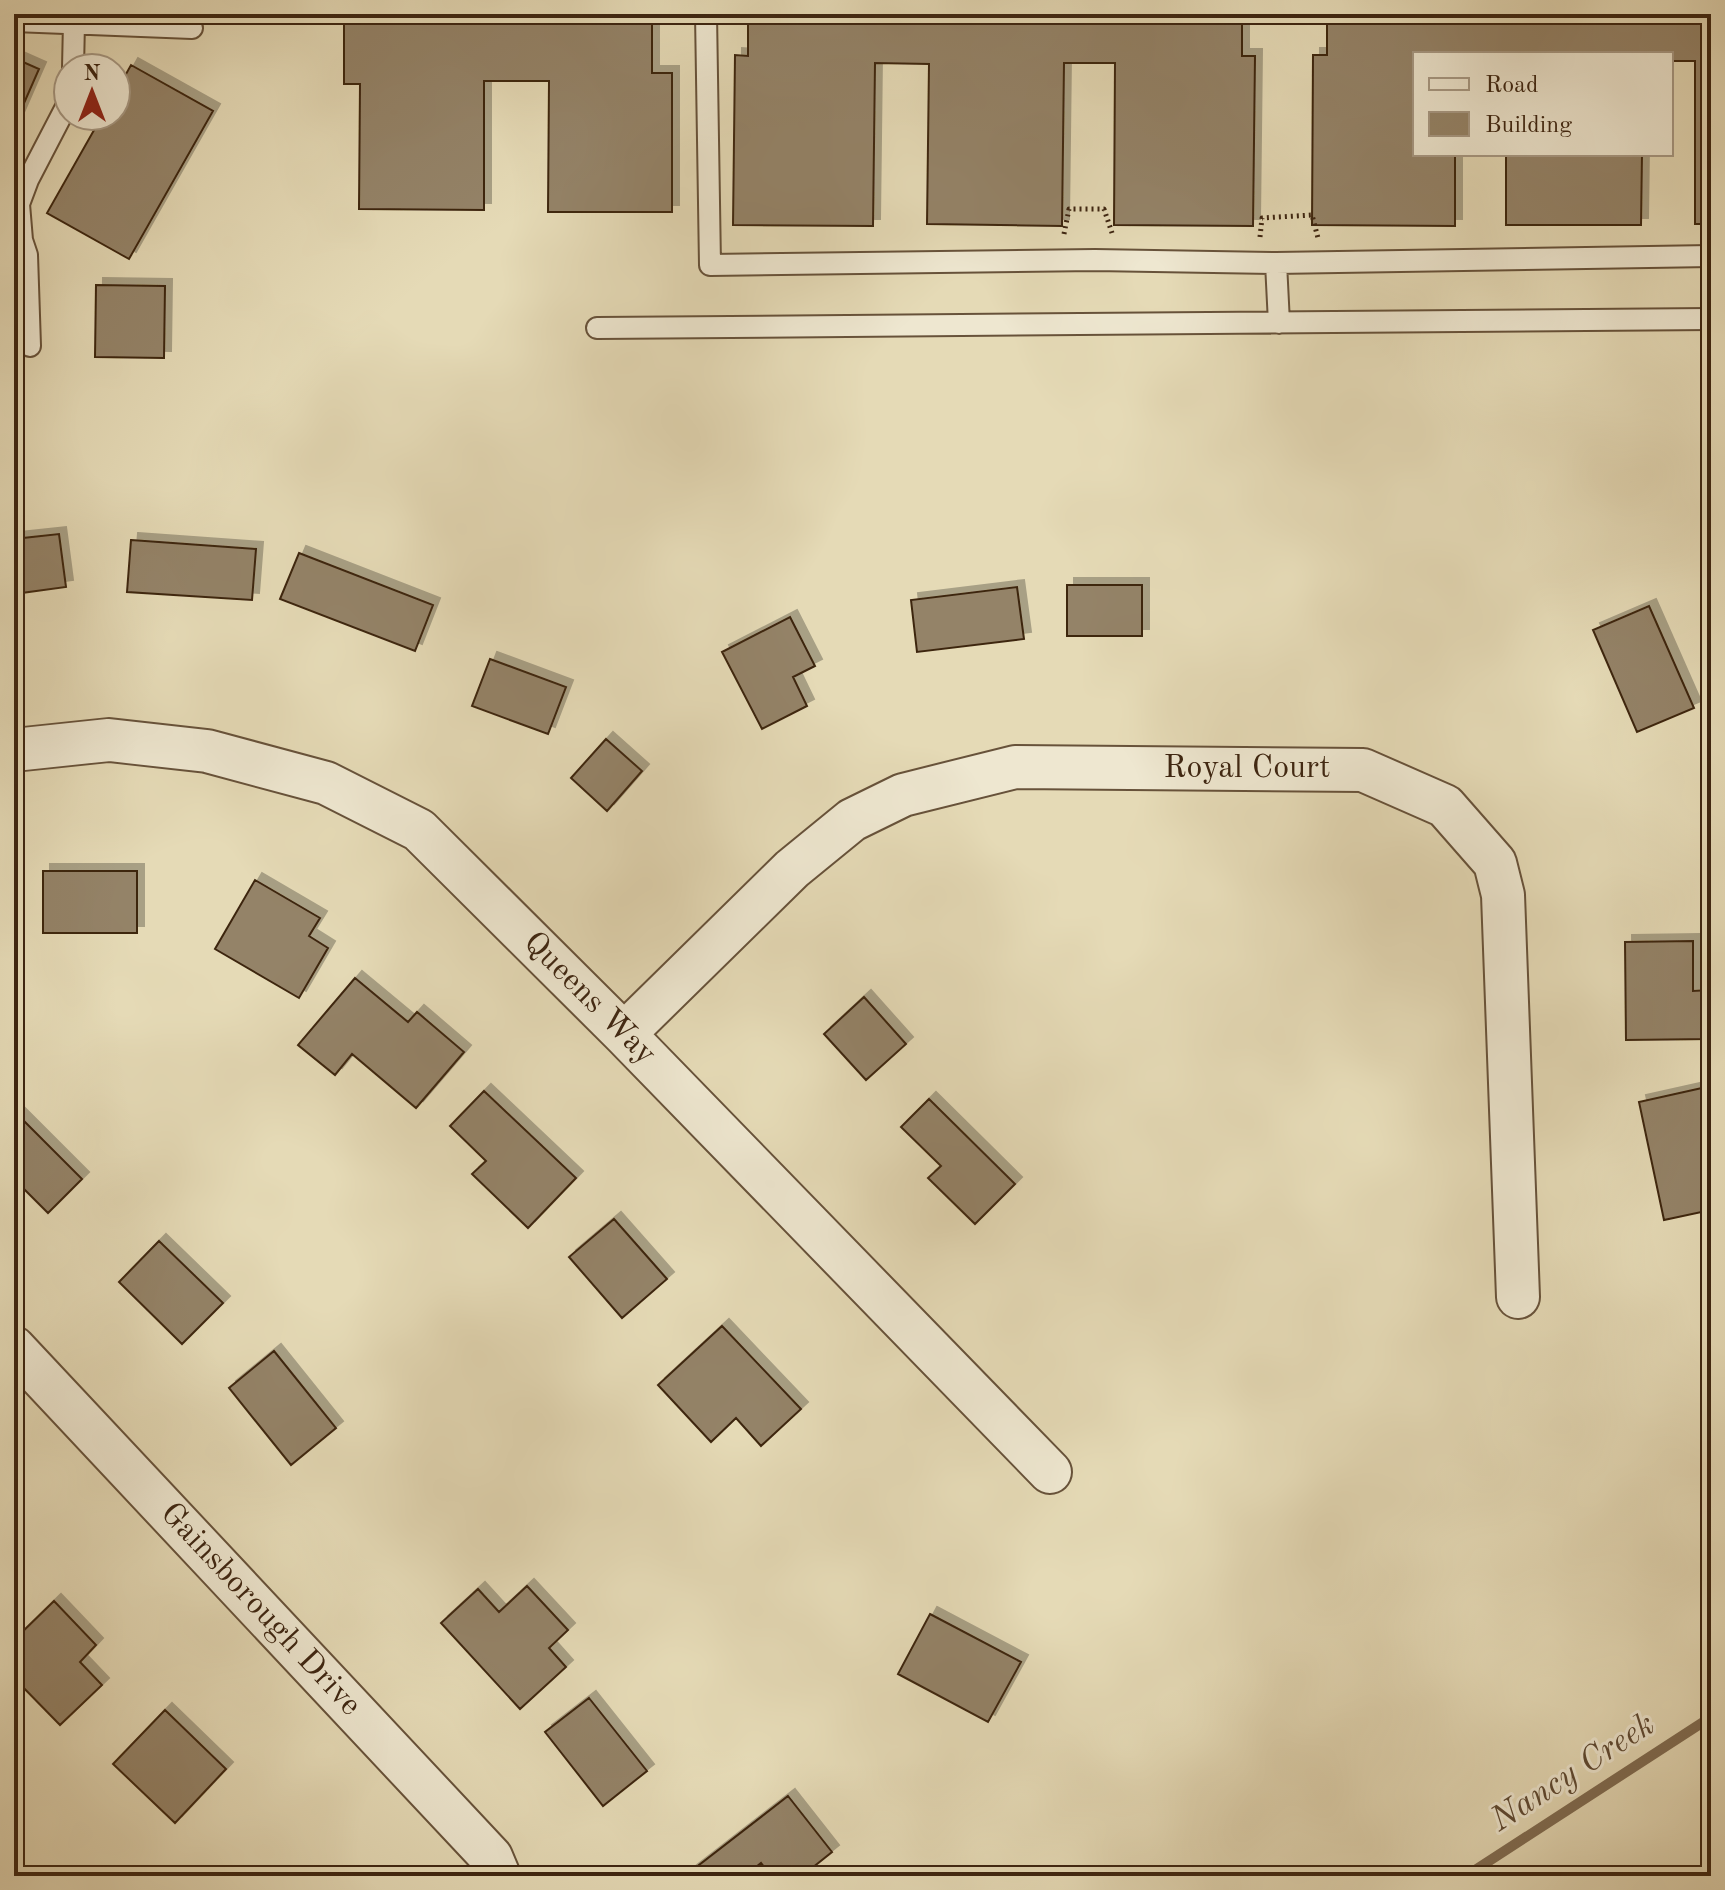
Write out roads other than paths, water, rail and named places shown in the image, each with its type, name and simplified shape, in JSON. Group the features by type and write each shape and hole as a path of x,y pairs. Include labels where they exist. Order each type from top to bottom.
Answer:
{"street":[{"name":"Queens Way","path":"14,750 109,740 207,751 326,783 419,830 624,1034 1050,1472"},
{"name":"Royal Court","path":"624,1034 792,869 852,820 903,795 1015,767 1363,770 1445,806 1495,863 1503,895 1518,1297"},
{"name":"Gainsborough Drive","path":"14,1348 491,1857 499,1876"}],"lane":[{"path":"706,14 710,265 1095,260 1276,263 1711,256"},
{"path":"14,21 192,28"},
{"path":"73,52 74,22"},
{"path":"30,346 27,255 18,240 19,204 53,132"},
{"path":"1276,263 1279,323"},
{"path":"597,328 1711,319"}],"waterway":[{"name":"Nancy Creek","path":"1466,1876 1711,1717"}]}
